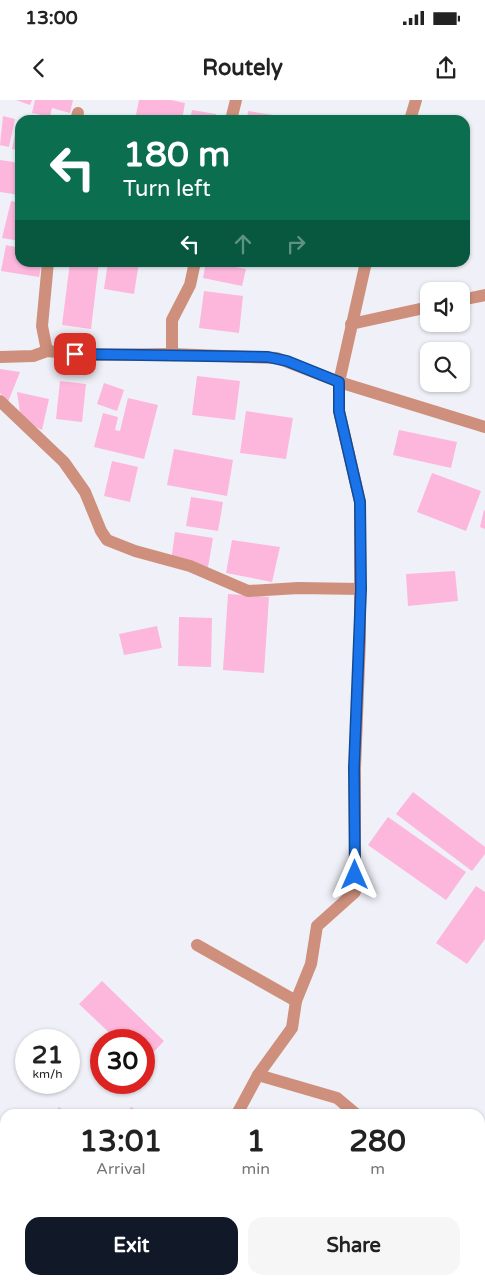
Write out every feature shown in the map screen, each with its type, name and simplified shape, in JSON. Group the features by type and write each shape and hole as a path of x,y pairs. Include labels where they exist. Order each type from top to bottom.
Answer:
{"street":[{"path":"232,115 236,100"},
{"path":"412,115 416,100"},
{"path":"48,267 42,326 48,351"},
{"path":"172,354 172,320 187,291 194,267"},
{"path":"241,1109 258,1075 292,1028 296,1001 311,964 317,926 355,892 354,768 361,589 360,502 339,411 339,382 365,267"},
{"path":"470,298 485,295"},
{"path":"351,324 420,309"},
{"path":"0,357 34,356 48,351 89,354 172,354 277,358 339,382 485,427"},
{"path":"0,401 64,462 85,492 101,531 107,540 135,551 190,566 248,591 298,588 361,589"},
{"path":"197,945 296,1001"},
{"path":"258,1075 337,1098 350,1109"}],"building":[{"path":"16,100 32,100 30,105"},
{"path":"35,100 73,100 70,113 52,108 50,115 32,113"},
{"path":"139,100 171,100 185,103 183,115 136,115"},
{"path":"192,110 216,114 216,115 191,115"},
{"path":"248,111 273,115 248,115"},
{"path":"3,116 15,119 9,147 0,145"},
{"path":"15,134 15,149 12,149"},
{"path":"0,160 15,162 15,194 0,192"},
{"path":"11,201 15,202 15,240 2,238"},
{"path":"6,245 15,247 15,267 41,267 39,277 1,271"},
{"path":"69,267 98,267 91,329 62,325"},
{"path":"107,267 138,267 134,294 104,289"},
{"path":"205,267 246,269 242,286 203,278"},
{"path":"204,291 243,296 239,333 199,328"},
{"path":"0,369 20,372 8,402 0,393"},
{"path":"197,376 240,381 235,420 192,415"},
{"path":"60,381 86,384 82,422 56,419"},
{"path":"104,383 124,390 117,411 97,404"},
{"path":"17,392 49,399 42,430 15,416 20,412"},
{"path":"128,398 158,405 144,459 94,447 103,413 118,417 115,430 120,431"},
{"path":"246,411 293,418 286,459 240,453"},
{"path":"399,430 457,442 451,468 393,455"},
{"path":"174,449 233,460 227,496 167,485"},
{"path":"112,461 138,467 130,502 104,496"},
{"path":"432,473 481,491 466,531 417,512"},
{"path":"191,497 223,502 218,531 186,526"},
{"path":"485,511 485,529 480,527"},
{"path":"175,532 213,538 208,567 171,561"},
{"path":"232,540 280,547 272,582 226,573"},
{"path":"455,571 458,601 408,606 406,574"},
{"path":"228,594 269,597 264,673 223,670"},
{"path":"179,617 212,618 211,667 178,666"},
{"path":"157,626 162,648 124,655 119,634"},
{"path":"413,792 485,847 485,854 472,871 396,814"},
{"path":"388,817 466,872 446,900 368,845"},
{"path":"476,886 485,892 485,939 467,964 436,943"},
{"path":"102,981 152,1029 105,1029 79,1004"},
{"path":"155,1032 164,1041 155,1050"}],"route":[{"path":"75,354 172,354 248,358 268,357 287,361 339,382 339,411 360,502 360,639 354,768 355,875"}]}
